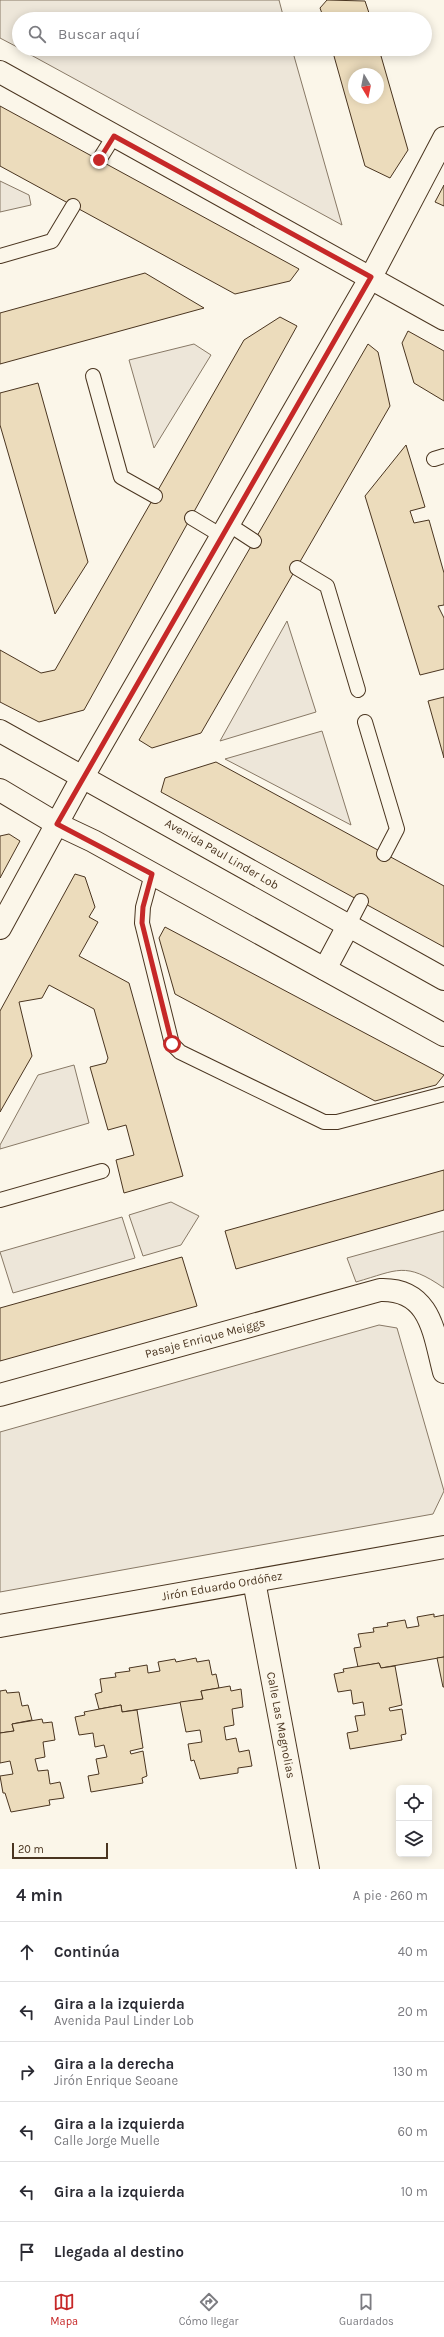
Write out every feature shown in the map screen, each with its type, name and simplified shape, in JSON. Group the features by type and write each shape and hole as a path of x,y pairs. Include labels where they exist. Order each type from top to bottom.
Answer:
{"street":[{"path":"0,72 371,277 444,319"},
{"path":"0,928 83,776 371,277 444,138"},
{"name":"Avenida Paul Linder Lob","path":"0,731 444,979"},
{"path":"0,790 57,824 152,874 444,1035"},
{"path":"325,969 348,926"},
{"name":"Pasaje Enrique Meiggs","path":"0,1395 380,1290 393,1289 410,1295 429,1317 444,1372"},
{"name":"Jirón Eduardo Ordóñez","path":"0,1626 444,1547"},
{"name":"Calle Las Magnolias","path":"254,1581 308,1869"}],"lane":[{"path":"99,160 114,136"},
{"path":"0,256 52,240 73,206"},
{"path":"93,376 121,476 155,496"},
{"path":"192,518 254,541"},
{"path":"297,568 327,586 358,690"},
{"path":"365,722 397,829 384,854"},
{"path":"152,874 143,907 142,923 172,1044 180,1052 324,1122 337,1122 444,1094"},
{"path":"348,926 361,901"},
{"path":"0,1200 102,1171"}],"shaded area":[{"path":"0,0 279,0 282,12 12,12 12,44 0,38"},
{"path":"33,56 294,56 342,225"},
{"path":"0,181 29,195 31,205 0,212"},
{"path":"194,344 211,355 154,448 129,360"},
{"path":"287,621 316,712 220,741"},
{"path":"322,731 351,825 225,759"},
{"path":"74,1065 89,1123 0,1149 0,1145 38,1075"},
{"path":"171,1202 199,1216 181,1245 143,1256 129,1215"},
{"path":"122,1217 135,1258 13,1293 0,1252"},
{"path":"444,1231 444,1288 431,1279 420,1274 401,1270 356,1282 347,1258"},
{"path":"379,1325 397,1328 444,1491 433,1514 0,1592 0,1432"}],"building":[{"path":"327,0 365,1 369,12 321,12 320,8"},
{"path":"334,56 381,56 408,150 390,178 365,166"},
{"path":"0,106 299,269 290,281 235,294 0,166"},
{"path":"444,185 444,206 435,202"},
{"path":"145,273 204,308 0,364 0,313"},
{"path":"280,317 297,326 84,710 39,722 0,702 0,650 41,673 55,670 244,340"},
{"path":"408,331 444,351 444,401 414,383 402,343"},
{"path":"368,344 378,352 390,406 201,733 152,748 139,740"},
{"path":"38,383 88,562 55,614 0,425 0,393"},
{"path":"406,445 425,507 410,511 414,523 429,520 444,573 444,605 438,606 444,618 444,669 420,675 365,496"},
{"path":"444,697 444,758 428,701"},
{"path":"216,762 444,886 444,947 161,792 165,778"},
{"path":"9,834 20,841 0,878 0,836"},
{"path":"75,874 85,877 95,907 89,917 98,922 79,956 129,983 183,1176 124,1193 116,1160 134,1155 126,1125 108,1130 90,1067 106,1063 108,1058 94,1009 49,985 42,998 19,1002 32,1056 0,1112 0,1011"},
{"path":"165,927 444,1075 436,1085 375,1101 175,994 159,938"},
{"path":"444,1170 444,1210 236,1269 225,1231"},
{"path":"182,1257 197,1306 0,1361 0,1308"},
{"path":"434,1614 434,1617 444,1615 444,1657 381,1668 379,1663 358,1667 354,1648 361,1647 358,1634 374,1632 373,1628 388,1626 387,1623 405,1620 407,1628 419,1626 417,1617"},
{"path":"444,1657 444,1687 443,1687 437,1658"},
{"path":"196,1658 197,1662 209,1660 212,1675 216,1674 219,1688 201,1691 203,1699 122,1712 121,1705 99,1709 95,1694 102,1692 100,1679 116,1677 115,1673 130,1671 129,1668 147,1665 148,1673 160,1671 158,1662 175,1659 176,1662"},
{"path":"379,1663 381,1668 395,1666 402,1705 389,1708 390,1711 402,1709 406,1734 401,1735 402,1740 350,1749 347,1733 358,1731 355,1716 365,1715 363,1702 353,1704 351,1690 338,1692 334,1674 344,1672 343,1669"},
{"path":"230,1686 231,1691 241,1689 243,1707 232,1709 234,1725 224,1727 226,1740 236,1738 239,1752 249,1750 252,1766 238,1768 238,1773 200,1779 194,1760 191,1761 188,1744 202,1742 200,1730 186,1732 180,1702 203,1699 201,1691"},
{"path":"6,1690 7,1693 19,1692 22,1706 28,1705 32,1720 12,1724 14,1731 0,1733 0,1691"},
{"path":"121,1705 122,1712 137,1710 143,1748 130,1751 131,1754 143,1751 147,1776 142,1778 143,1783 91,1792 88,1776 99,1774 96,1759 107,1757 104,1745 95,1747 93,1733 79,1735 75,1717 85,1715 84,1712"},
{"path":"42,1719 43,1723 52,1722 55,1740 43,1742 45,1757 35,1759 38,1771 48,1770 50,1784 60,1782 64,1798 49,1800 50,1805 11,1812 5,1793 3,1793 0,1776 13,1774 10,1761 0,1763 0,1733 14,1731 12,1724"}],"route":[{"path":"99,160 114,136 371,277 78,785 57,824 93,841 152,874 143,907 142,923 172,1044"}]}
